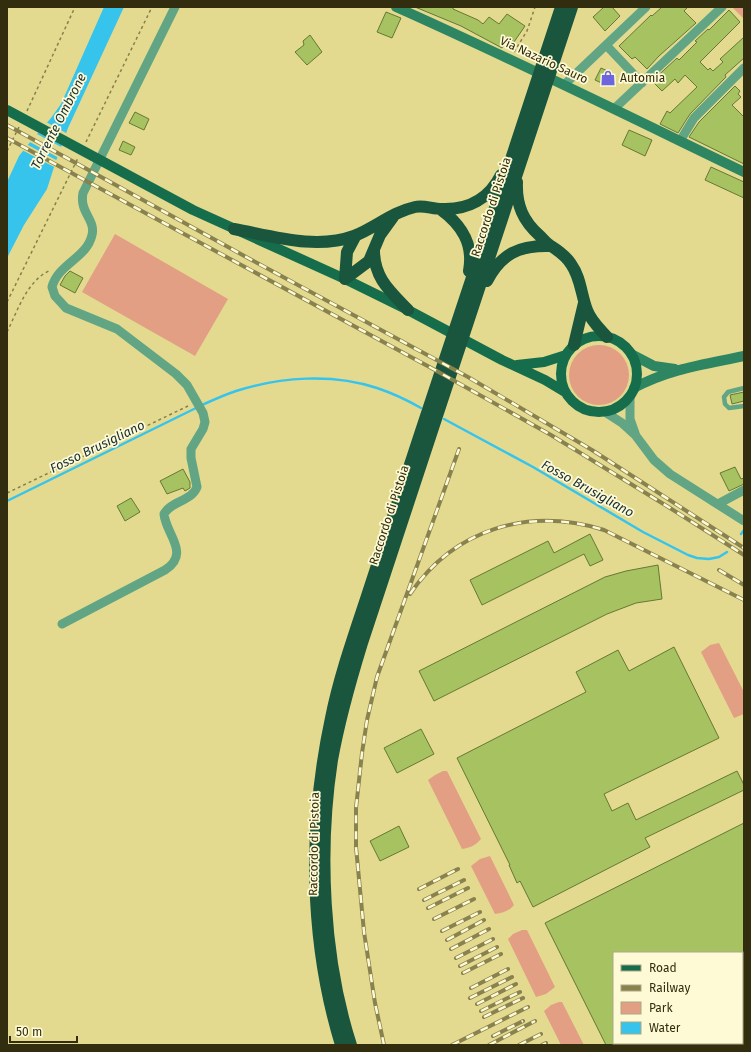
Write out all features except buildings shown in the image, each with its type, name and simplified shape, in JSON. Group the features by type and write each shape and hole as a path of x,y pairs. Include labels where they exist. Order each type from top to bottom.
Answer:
{"highway":[{"name":"Raccordo di Pistoia","path":"550,56 561,7"},
{"name":"Raccordo di Pistoia","path":"341,1045 322,956 316,886 316,816 323,757 331,716 346,662 468,306 520,161 540,86 550,56 572,7"},
{"name":"Raccordo di Pistoia","path":"351,1045 335,979 327,920 325,838 332,761 341,716 357,658 468,306 516,144 540,86"},
{"path":"234,229 281,238 310,241 332,240 356,235 388,217 409,209 419,207 440,209 461,208 480,200 492,188 498,181 516,144"},
{"path":"520,161 517,190 519,209 528,224 550,246 561,253 571,264 578,276 584,303 591,318 607,337"},
{"path":"440,209 452,217 467,242 470,263 468,306"},
{"path":"345,279 369,261 382,232 395,215"},
{"path":"345,279 347,252 356,235"},
{"path":"468,306 492,272 505,257 517,250 530,246 550,246"},
{"path":"374,250 375,266 381,279 387,288 408,310"},
{"path":"574,345 584,303"}],"main road":[{"path":"7,110 193,210 345,279 545,380 565,392"},
{"path":"590,337 607,337 620,343 631,354 636,364 637,373 632,392 619,406 606,412 594,412 582,408 572,402 565,392 561,375 562,366 566,355 574,345 580,341 590,337"},
{"path":"515,366 544,362 566,355"}],"street":[{"path":"62,624 165,570 175,560 178,553 177,548 165,523 164,514 168,508 190,496 197,487 191,458 191,449 203,430 205,422 203,413 187,386 176,374 117,330 66,308 55,296 52,287 59,273 82,252 90,240 92,235 92,225 83,208 83,193 175,7"},
{"name":"Via Nazario Sauro","path":"396,7 615,108 744,172"},
{"path":"564,84 646,7"},
{"path":"615,108 722,7"},
{"path":"606,46 642,83"},
{"path":"680,141 694,118 744,68"},
{"path":"631,354 654,366 679,370"},
{"path":"636,436 630,418 632,392 649,380 679,370 744,356"},
{"path":"606,412 625,425 636,436 650,456 663,468 744,521"},
{"path":"718,504 744,490"}],"lane":[{"path":"744,388 728,392 724,397 729,408 744,406"}],"path":[{"path":"27,111 75,7"},
{"path":"509,59 525,35 535,7"},
{"path":"7,151 20,124"},
{"path":"7,332 30,287 42,274 51,270"},
{"path":"7,493 196,401"}],"green space":[{"path":"732,7 744,7 744,19"},
{"path":"115,234 228,299 195,356 82,292"},
{"path":"593,345 605,345 616,350 624,358 629,369 627,387 616,400 605,405 593,405 582,400 574,392 569,381 569,369 574,358 582,350"},
{"path":"719,643 744,692 744,714 734,718 701,652 710,645"},
{"path":"443,771 447,771 481,839 475,845 468,848 462,849 428,780"},
{"path":"490,856 514,905 506,911 495,914 471,866 480,859"},
{"path":"522,930 527,930 555,987 546,994 536,997 508,939 513,934"},
{"path":"562,1002 584,1045 561,1045 544,1011 551,1005"}],"water":[{"name":"Torrente Ombrone","path":"104,7 124,7 68,128 47,189 24,225 7,258 7,182 19,156 61,104"}],"pier":[{"path":"46,122 68,134 64,146 37,132"},
{"path":"35,133 63,148 59,158 28,141"},
{"path":"26,144 58,161 56,168 22,150"}],"waterway":[{"name":"Fosso Brusigliano","path":"202,405 253,386 288,380 324,379 360,383 377,388 421,408"},
{"name":"Fosso Brusigliano","path":"7,501 196,408"},
{"name":"Fosso Brusigliano","path":"444,419 533,467 643,532 688,555 697,558 709,559 719,557 727,552"},
{"name":"Fosso Brusigliano","path":"741,534 744,530"}],"railway":[{"path":"7,125 468,377 592,450 744,548"},
{"path":"7,138 435,370 551,435 744,555"},
{"path":"384,1045 375,1003 364,932 356,847 356,808 362,753 367,720 377,677 459,449"},
{"path":"410,594 428,571 449,553 471,539 496,529 522,523 548,521 576,523 604,530 744,600"},
{"path":"719,570 744,585"},
{"path":"419,889 458,869"},
{"path":"424,900 464,880"},
{"path":"428,908 468,888"},
{"path":"434,919 474,899"},
{"path":"442,931 480,912"},
{"path":"447,940 484,920"},
{"path":"451,949 489,929"},
{"path":"456,958 493,939"},
{"path":"460,966 497,947"},
{"path":"463,973 501,954"},
{"path":"471,988 508,969"},
{"path":"470,998 512,977"},
{"path":"477,1004 516,984"},
{"path":"481,1011 520,992"},
{"path":"484,1017 523,998"},
{"path":"452,1045 528,1007"},
{"path":"493,1036 523,1021"},
{"path":"489,1045 535,1021"},
{"path":"519,1045 541,1034"},
{"path":"542,1045 546,1043"}],"place":[{"name":"Automia","path":"608,78"}]}
